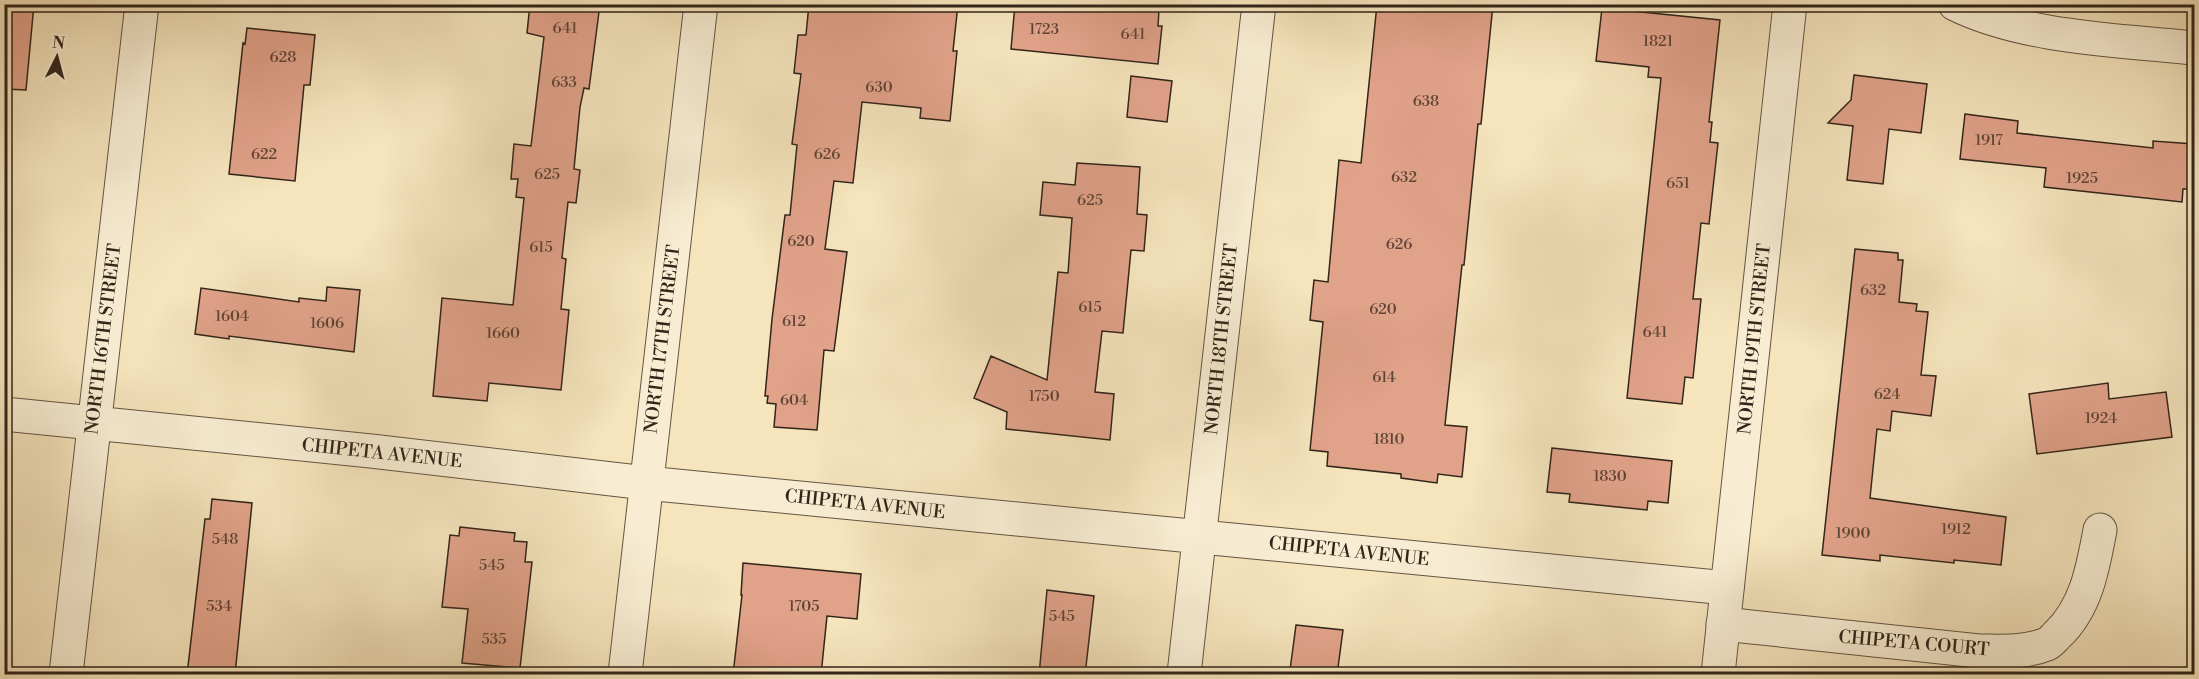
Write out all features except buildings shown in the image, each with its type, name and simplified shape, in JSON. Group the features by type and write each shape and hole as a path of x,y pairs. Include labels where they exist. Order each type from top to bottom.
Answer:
{"street":[{"name":"NORTH 16TH STREET","path":"66,675 142,4"},
{"name":"NORTH 17TH STREET","path":"625,675 701,4"},
{"name":"NORTH 18TH STREET","path":"1184,675 1259,4"},
{"name":"NORTH 19TH STREET","path":"1718,675 1791,4"},
{"path":"1955,4 2006,24 2074,35 2194,48"},
{"name":"CHIPETA AVENUE","path":"4,414 646,483 1727,588"},
{"name":"CHIPETA COURT","path":"1724,624 1979,651 2018,651 2049,643 2069,624 2081,603 2092,571 2100,530"}]}
